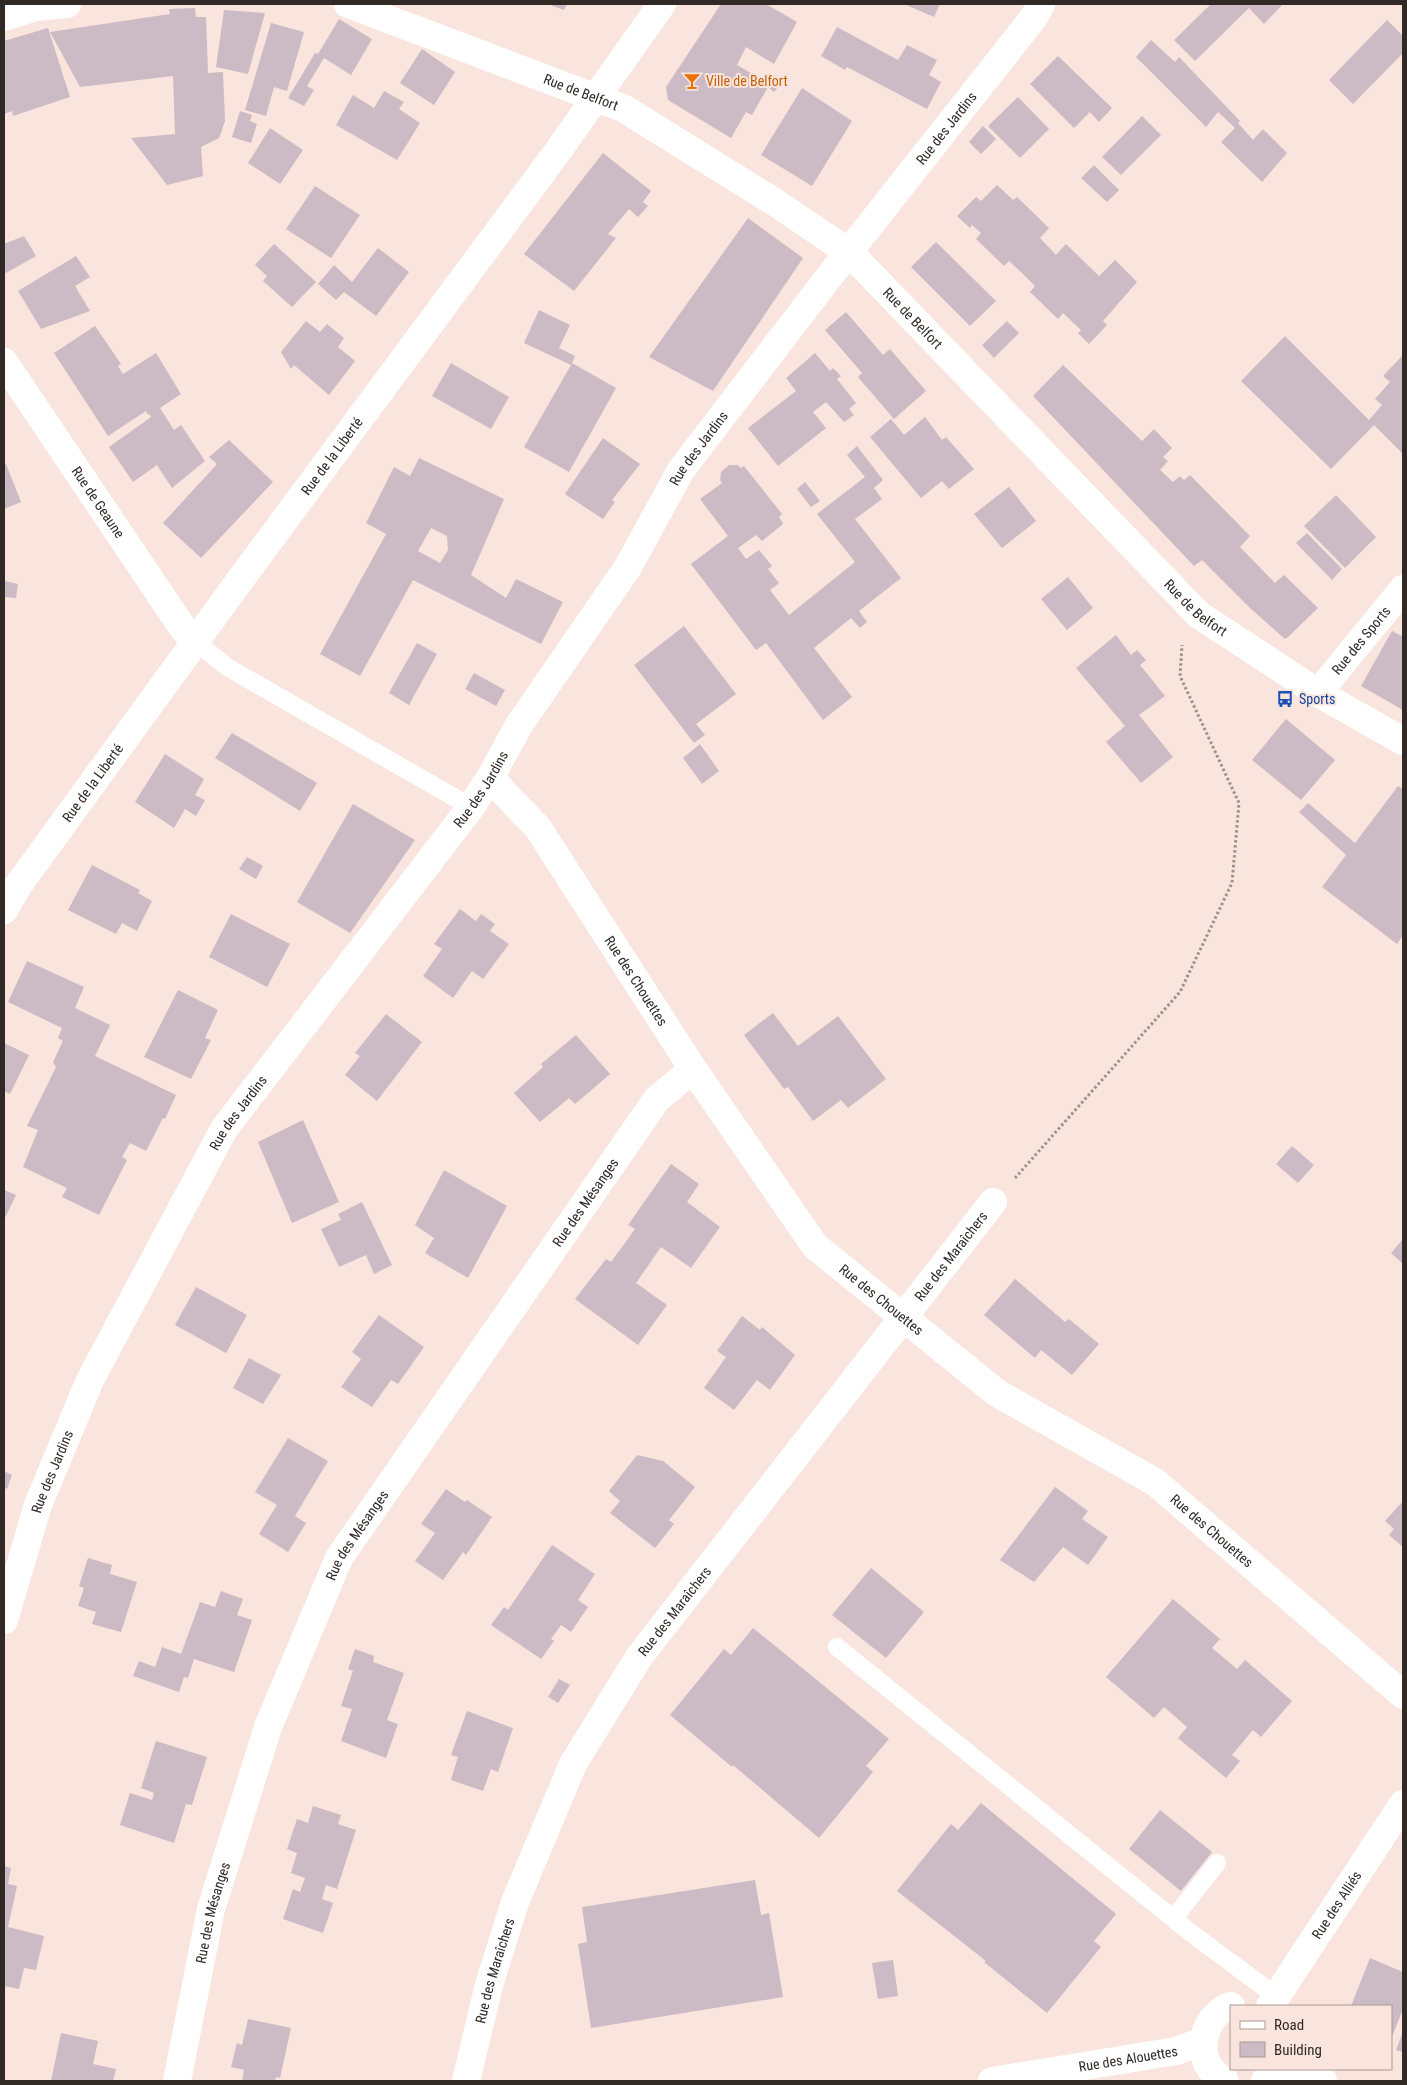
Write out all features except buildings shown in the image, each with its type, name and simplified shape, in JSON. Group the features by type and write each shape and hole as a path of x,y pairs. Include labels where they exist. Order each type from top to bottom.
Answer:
{"street":[{"path":"4,17 36,7 67,4"},
{"name":"Rue de Belfort","path":"348,4 574,91 597,97 632,114 773,201 850,253 1199,615 1318,693 1403,741"},
{"name":"Rue de la Liberté","path":"4,910 17,887 195,641 597,97 662,4"},
{"name":"Rue des Jardins","path":"4,1620 38,1505 90,1380 224,1129 471,807 490,778 519,725 628,567 680,470 832,273 850,253 1034,17 1041,4"},
{"name":"Rue de Geaune","path":"4,362 182,627 195,641"},
{"name":"Rue des Sports","path":"1318,693 1403,590"},
{"name":"Rue des Chouettes","path":"490,778 538,828 693,1069 815,1246 997,1393 1155,1482 1403,1695"},
{"name":"Rue des Mésanges","path":"177,2081 211,1909 268,1727 339,1558 657,1099 693,1069"},
{"name":"Rue des Maraîchers","path":"466,2081 490,1985 515,1902 573,1764 639,1657 992,1202"},
{"name":"Rue des Alliés","path":"1268,2003 1403,1804"},
{"path":"1236,2005 1268,2003"},
{"path":"1225,2081 1208,2066 1204,2054 1203,2041 1207,2027 1215,2016 1230,2007"},
{"name":"Rue des Alouettes","path":"992,2081 1176,2051 1203,2041"},
{"path":"1265,2081 1277,2070"},
{"path":"1297,2070 1323,2081"}],"lane":[{"path":"195,641 227,667 471,807"},
{"path":"837,1647 1174,1918 1268,2003"},
{"path":"1174,1918 1217,1863"}],"path":[{"path":"992,1202 1180,992 1232,883 1239,803 1180,676 1183,640 1199,615"}],"place":[{"name":"Ville de Belfort","path":"692,81"},
{"name":"Sports","path":"1285,699"}]}
